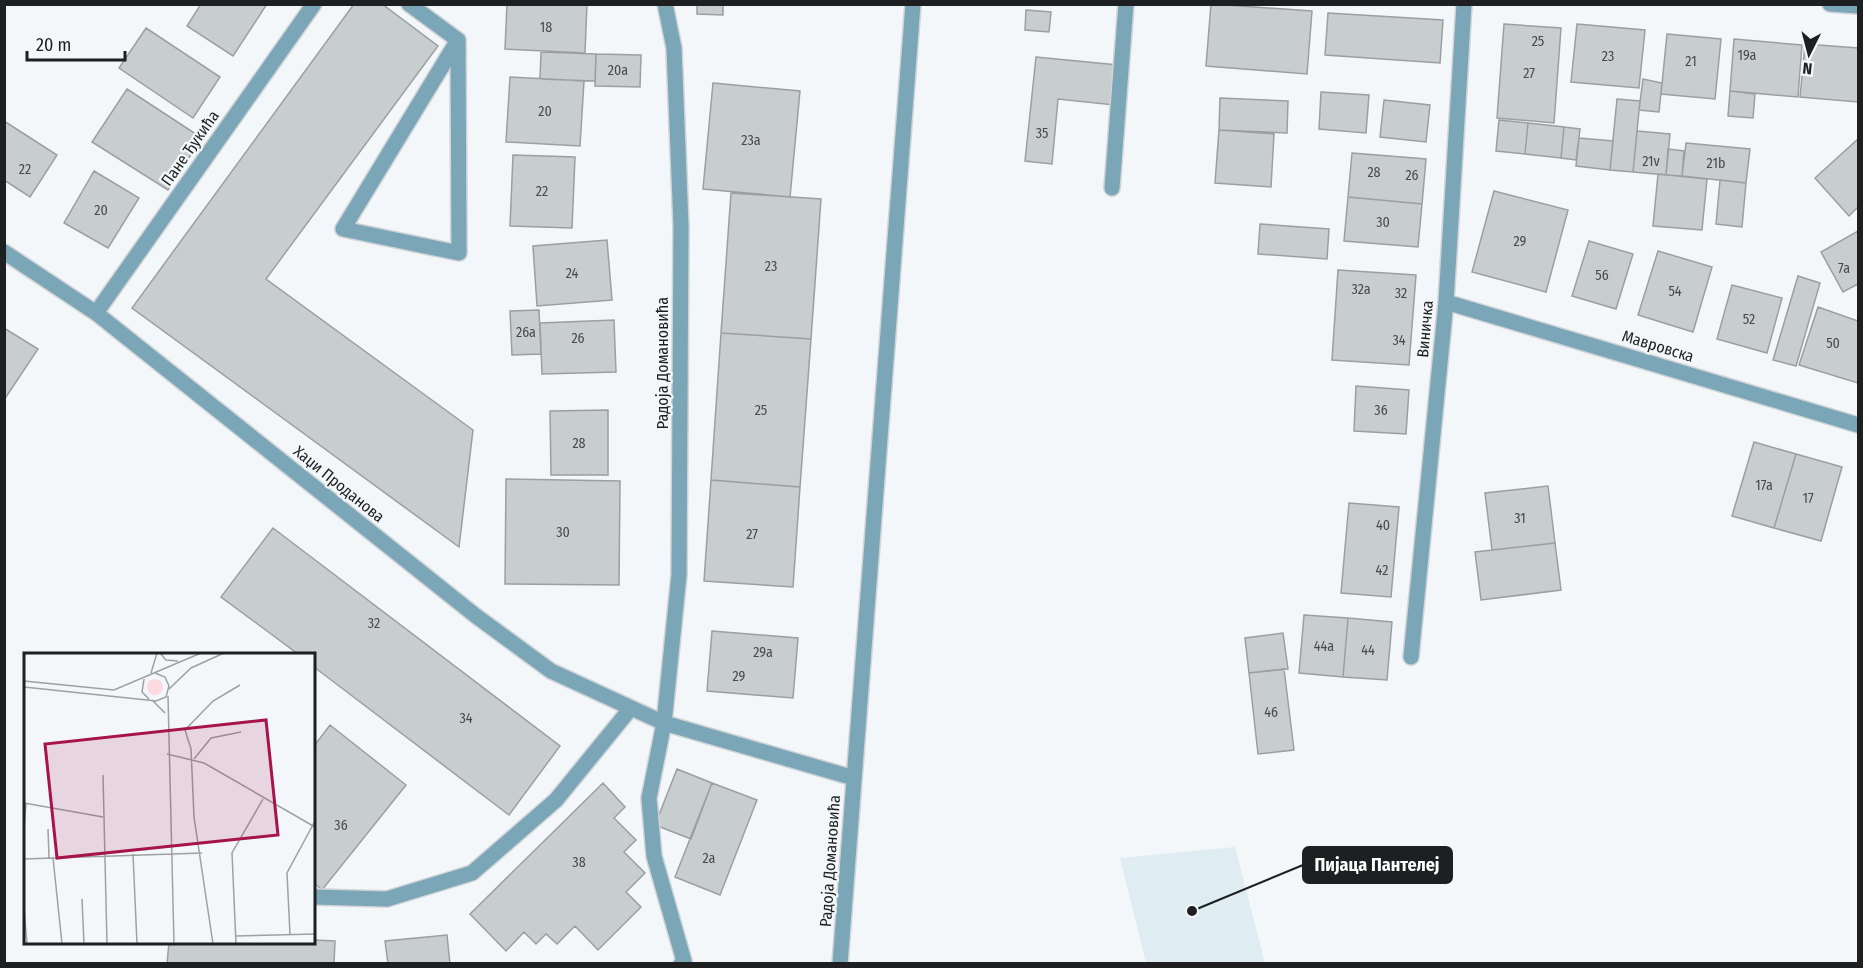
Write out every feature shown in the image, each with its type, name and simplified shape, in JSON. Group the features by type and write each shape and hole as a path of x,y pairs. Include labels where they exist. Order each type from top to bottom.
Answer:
{"street":[{"name":"Пане Ђукића","path":"96,313 314,4"},
{"path":"409,4 458,40"},
{"name":"Радоја Домановића","path":"665,4 674,48 681,226 679,575 664,723 649,798 654,855 683,962"},
{"path":"854,778 913,4"},
{"path":"1112,188 1126,4"},
{"name":"Виничка","path":"1411,657 1446,302 1464,4"},
{"path":"1830,4 1858,6"},
{"path":"458,40 459,253 343,230 452,50 458,40"},
{"name":"Хаџи Проданова","path":"4,252 96,313 476,616 551,671 664,723"},
{"name":"Мавровска","path":"1446,302 1858,425"},
{"path":"315,897 387,899 472,873 556,800 631,708"},
{"name":"Радоја Домановића","path":"664,723 854,778 840,963"}],"shaded area":[{"path":"1235,847 1265,963 1146,963 1120,858"}],"building":[{"path":"201,4 267,4 233,56 187,26"},
{"path":"354,4 382,4 438,46 266,279 473,430 459,547 132,308"},
{"path":"507,4 587,4 585,53 505,49"},
{"path":"697,4 723,4 723,15 697,14"},
{"path":"1211,4 1312,11 1307,74 1206,66"},
{"path":"1026,10 1051,12 1049,32 1025,30"},
{"path":"1328,13 1443,20 1440,63 1325,55"},
{"path":"1504,24 1561,28 1554,123 1497,118"},
{"path":"1577,24 1645,30 1639,88 1571,82"},
{"path":"146,28 220,77 193,118 119,68"},
{"path":"1667,34 1721,39 1715,99 1661,94"},
{"path":"1734,39 1802,45 1798,97 1730,91"},
{"path":"1805,44 1858,48 1858,102 1800,97"},
{"path":"541,52 596,54 595,81 540,79"},
{"path":"596,54 641,55 640,87 595,86"},
{"path":"1036,57 1118,65 1114,105 1058,99 1052,164 1025,161"},
{"path":"510,77 584,81 580,146 506,142"},
{"path":"1643,79 1662,83 1659,112 1639,110"},
{"path":"713,83 800,91 790,197 703,189"},
{"path":"127,89 202,138 168,190 92,142"},
{"path":"1730,91 1755,94 1753,118 1728,116"},
{"path":"1321,92 1369,95 1366,133 1319,129"},
{"path":"1220,98 1288,101 1287,133 1219,130"},
{"path":"1617,99 1640,101 1633,172 1610,170"},
{"path":"1384,100 1430,105 1426,142 1380,137"},
{"path":"1499,120 1528,123 1525,154 1496,151"},
{"path":"4,121 57,155 30,197 4,180"},
{"path":"1528,123 1564,127 1561,158 1525,154"},
{"path":"1564,127 1580,129 1576,160 1561,158"},
{"path":"1219,130 1274,134 1271,187 1215,183"},
{"path":"1637,131 1670,134 1666,175 1633,172"},
{"path":"1579,138 1613,141 1610,170 1576,166"},
{"path":"1858,139 1858,207 1849,216 1815,178"},
{"path":"1686,143 1750,149 1746,183 1682,176"},
{"path":"1668,149 1684,151 1682,176 1666,175"},
{"path":"1352,153 1426,159 1422,204 1348,197"},
{"path":"513,155 575,157 572,228 510,226"},
{"path":"94,171 139,198 108,248 64,223"},
{"path":"1658,174 1707,179 1702,230 1653,226"},
{"path":"1720,180 1746,183 1742,227 1716,224"},
{"path":"1494,191 1568,210 1546,292 1472,272"},
{"path":"731,193 821,199 811,339 721,333"},
{"path":"1348,197 1422,204 1418,247 1344,241"},
{"path":"1260,224 1329,229 1327,259 1258,254"},
{"path":"1858,231 1858,284 1843,292 1821,252"},
{"path":"607,240 612,300 537,306 533,246"},
{"path":"1589,241 1633,254 1616,309 1572,296"},
{"path":"1658,251 1712,267 1693,332 1638,315"},
{"path":"1338,270 1416,275 1409,365 1332,360"},
{"path":"1798,276 1820,283 1796,366 1773,360"},
{"path":"1732,285 1782,298 1767,353 1717,339"},
{"path":"1818,307 1858,321 1858,383 1799,365"},
{"path":"539,310 541,354 512,355 510,311"},
{"path":"614,320 616,372 542,374 540,323"},
{"path":"4,328 38,349 4,400"},
{"path":"721,333 811,339 800,487 711,480"},
{"path":"1356,386 1409,390 1406,434 1354,431"},
{"path":"608,410 608,475 551,475 550,411"},
{"path":"1754,442 1796,454 1774,528 1732,516"},
{"path":"1796,454 1842,467 1821,541 1774,528"},
{"path":"506,479 620,481 619,585 505,584"},
{"path":"711,480 800,487 793,587 704,581"},
{"path":"1548,486 1555,543 1492,550 1485,493"},
{"path":"1349,503 1399,507 1391,597 1341,593"},
{"path":"273,528 560,746 509,815 315,668 315,653 297,653 221,597"},
{"path":"1555,543 1561,590 1481,600 1475,552"},
{"path":"1304,615 1348,618 1343,677 1299,673"},
{"path":"1348,618 1392,622 1387,680 1343,677"},
{"path":"712,631 798,638 793,698 707,691"},
{"path":"1283,633 1288,669 1249,673 1245,638"},
{"path":"1284,669 1294,750 1258,754 1249,673"},
{"path":"330,725 406,785 322,890 315,884 315,745"},
{"path":"677,769 712,783 691,839 655,825"},
{"path":"603,783 625,807 614,818 636,840 624,852 645,873 626,892 641,907 598,950 575,926 557,944 546,934 536,944 524,932 506,951 470,914"},
{"path":"712,783 757,800 720,895 675,877"},
{"path":"447,935 450,964 388,964 385,941"},
{"path":"315,940 335,941 334,964 167,964 169,944 315,944"}],"place":[{"name":"Пијаца Пантелеј","path":"1192,911"}]}
